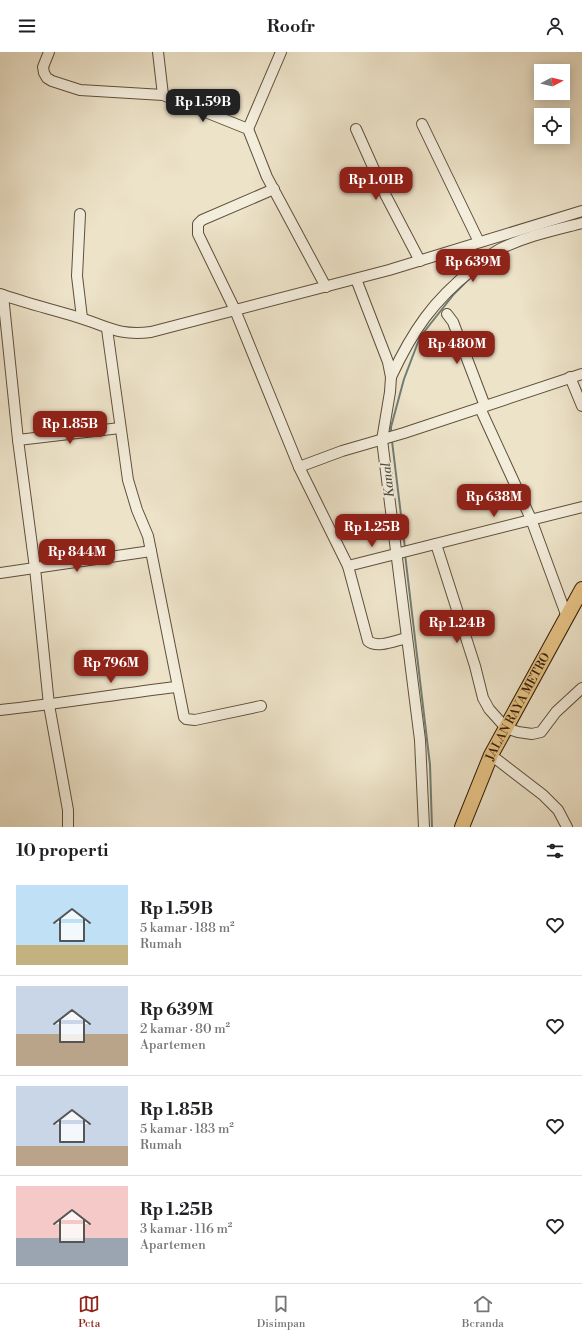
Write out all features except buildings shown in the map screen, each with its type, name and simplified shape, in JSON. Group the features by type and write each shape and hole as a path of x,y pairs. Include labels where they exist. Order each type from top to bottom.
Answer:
{"highway":[{"name":"JALAN RAYA METRO","path":"462,827 491,755 582,589"}],"street":[{"path":"49,52 43,67 47,78 52,81 80,90 163,95 248,129"},
{"path":"158,52 163,95"},
{"path":"281,52 248,129 267,177 326,287"},
{"path":"422,124 479,242"},
{"path":"356,129 386,196 420,261"},
{"path":"274,189 210,215 198,224 198,234 236,310 299,467 348,566 368,641 379,644 407,638"},
{"path":"68,827 68,810 49,705 35,568 1,295 82,318 107,329 125,333 151,332 356,279 582,212"},
{"path":"80,214 77,276 82,318"},
{"path":"391,377 403,351 419,324 436,302 488,256 526,238 582,223"},
{"path":"356,279 388,362 391,377 385,439 403,552 407,638 420,740 424,827"},
{"path":"447,314 453,322 482,407 531,519 567,617"},
{"path":"107,329 128,480 137,510 145,526 151,551 182,712 186,719 195,720 261,706"},
{"path":"299,467 342,451 404,434 582,374"},
{"path":"570,377 582,406"},
{"path":"18,440 120,428"},
{"path":"348,566 582,506"},
{"path":"436,544 475,666 483,698 489,709 506,728 532,734 541,732 556,712 582,688"},
{"path":"0,573 151,551"},
{"path":"0,710 49,705 80,699 176,687"},
{"path":"491,755 543,794 558,810 567,827"}],"waterway":[{"name":"Kanal","path":"492,260 509,250"},
{"name":"Kanal","path":"391,432 404,379 420,337 454,294 474,274"},
{"name":"Kanal","path":"392,441 405,548"},
{"name":"Kanal","path":"405,554 430,765 432,827"}]}
